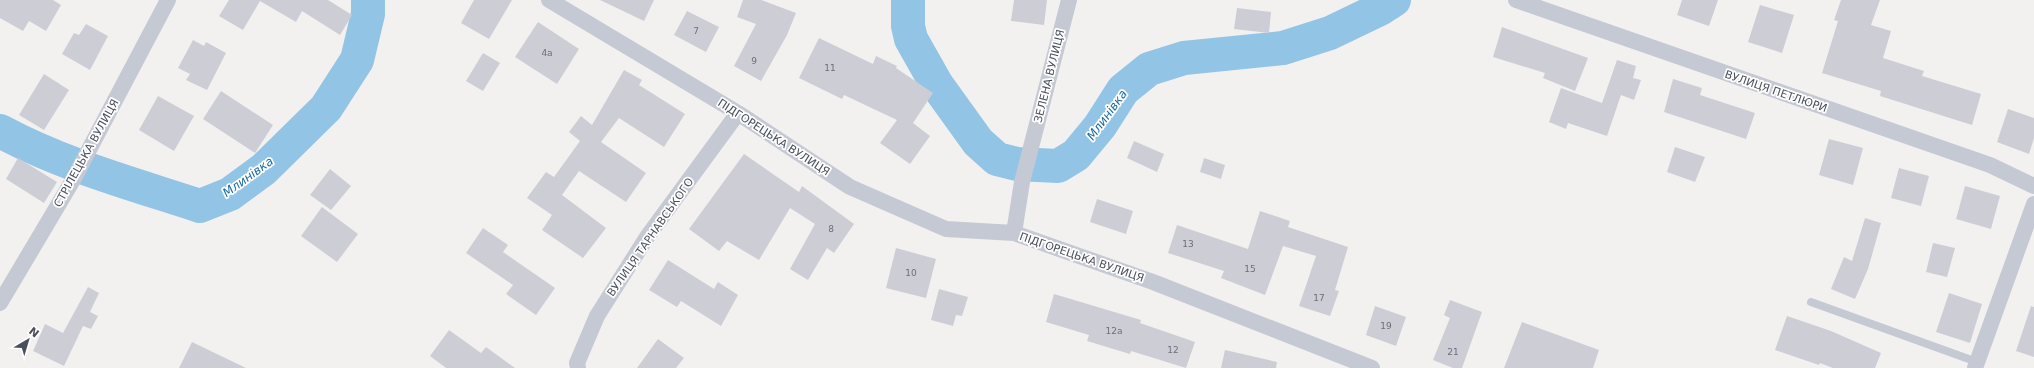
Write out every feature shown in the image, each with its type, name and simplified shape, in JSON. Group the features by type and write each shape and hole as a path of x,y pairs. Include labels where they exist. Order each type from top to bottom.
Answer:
{"street":[{"name":"СТРІЛЕЦЬКА ВУЛИЦЯ","path":"0,303 73,180 168,0"},
{"name":"ПІДГОРЕЦЬКА ВУЛИЦЯ","path":"549,0 738,113 850,187 946,229 1014,233 1153,282 1372,368"},
{"name":"ЗЕЛЕНА ВУЛИЦЯ","path":"1014,233 1022,182 1068,0"},
{"name":"ВУЛИЦЯ ПЕТЛЮРИ","path":"1516,0 1990,165 2034,186"},
{"name":"ВУЛИЦЯ ТАРНАВСЬКОГО","path":"578,368 577,363 596,316 648,237 738,113"},
{"path":"1976,365 2034,204"}],"lane":[{"path":"1811,302 1976,365"}],"building":[{"path":"0,0 53,0 61,5 46,31 29,21 23,31 0,18"},
{"path":"229,0 328,0 352,15 340,35 302,11 296,22 260,1 243,30 219,16"},
{"path":"474,0 512,0 489,39 461,23"},
{"path":"600,0 654,0 644,21"},
{"path":"743,0 761,0 796,13 787,35 761,81 734,66 756,24 737,17"},
{"path":"1014,0 1047,0 1044,25 1011,21"},
{"path":"1682,0 1718,0 1709,26 1677,15"},
{"path":"1841,0 1880,0 1871,25 1891,31 1883,58 1924,71 1922,76 1981,94 1972,125 1880,96 1881,91 1822,73 1838,21 1834,20"},
{"path":"1760,5 1794,15 1782,53 1748,42"},
{"path":"1237,8 1271,12 1269,33 1234,29"},
{"path":"687,11 719,27 706,52 674,35"},
{"path":"538,22 579,49 557,84 515,57"},
{"path":"86,24 108,36 90,70 62,54 74,33 79,35"},
{"path":"1502,27 1588,58 1575,91 1543,78 1545,73 1493,57"},
{"path":"819,38 873,64 876,56 897,66 896,68 933,93 913,123 930,136 910,164 880,143 897,120 844,95 842,99 799,78"},
{"path":"193,40 204,46 206,42 226,53 207,90 186,80 190,74 178,68"},
{"path":"483,53 500,63 483,91 466,81"},
{"path":"1617,60 1636,66 1633,78 1641,80 1634,100 1621,95 1607,136 1568,123 1566,129 1549,122 1561,88 1602,103"},
{"path":"624,70 642,80 639,85 685,114 664,147 619,118 601,142 646,173 626,202 579,171 562,195 606,228 583,258 542,230 552,215 527,198 546,172 554,177 580,141 569,132 581,116 592,125"},
{"path":"44,74 69,90 44,130 19,115"},
{"path":"1673,79 1702,88 1700,95 1755,113 1746,139 1664,112"},
{"path":"221,91 273,125 255,153 203,119"},
{"path":"158,96 194,116 174,151 139,130"},
{"path":"2008,109 2034,118 2034,138 2029,154 1997,142"},
{"path":"1829,139 1863,148 1853,185 1819,175"},
{"path":"1134,141 1164,154 1157,172 1127,158"},
{"path":"1675,147 1705,157 1695,182 1667,172"},
{"path":"744,154 799,192 802,186 854,224 834,253 827,248 808,280 790,269 815,224 790,208 759,260 727,241 719,251 689,229"},
{"path":"18,158 57,182 44,203 6,179"},
{"path":"1204,158 1225,165 1221,179 1200,172"},
{"path":"1899,168 1929,176 1921,206 1891,198"},
{"path":"330,169 351,186 331,210 310,195"},
{"path":"1965,186 2000,196 1991,229 1956,219"},
{"path":"1097,199 1133,211 1126,234 1090,222"},
{"path":"322,207 358,234 337,262 301,236"},
{"path":"1260,211 1290,221 1288,227 1348,247 1335,290 1339,291 1330,316 1299,306 1316,256 1283,246 1265,295 1221,278 1224,271 1168,253 1177,225 1248,249"},
{"path":"1865,218 1881,223 1868,269 1855,299 1831,289 1844,257 1852,261"},
{"path":"483,228 508,245 503,252 555,288 536,315 506,294 513,285 466,253"},
{"path":"1933,243 1955,248 1947,277 1926,272"},
{"path":"896,248 936,259 926,298 886,288"},
{"path":"668,260 714,289 718,282 738,295 721,326 681,301 677,307 649,290"},
{"path":"88,287 99,293 90,312 98,316 91,329 83,326 64,366 33,351 45,324 63,333"},
{"path":"939,289 968,297 962,316 956,315 953,326 931,320"},
{"path":"1949,293 1982,304 1970,343 1936,332"},
{"path":"1054,294 1141,320 1140,323 1195,342 1186,368 1131,351 1130,354 1087,341 1089,335 1046,322"},
{"path":"1450,300 1482,312 1462,368 1453,368 1433,360 1450,318 1444,315"},
{"path":"1375,306 1406,317 1396,346 1366,335"},
{"path":"2031,306 2034,307 2034,357 2016,351"},
{"path":"1787,316 1831,331 1881,353 1875,368 1833,368 1820,363 1819,365 1775,350"},
{"path":"1522,322 1599,350 1593,368 1504,368"},
{"path":"449,330 481,353 486,347 515,368 446,368 430,356"},
{"path":"658,339 684,358 676,368 637,368"},
{"path":"192,342 246,368 179,368"},
{"path":"1225,350 1277,362 1276,368 1221,368"}],"waterway":[{"name":"Млинівка","path":"0,131 73,164 200,206 230,194 264,169 326,108 357,60 368,14 368,0"},
{"name":"Млинівка","path":"908,0 908,26 911,39 937,85 978,142 997,159 1017,164 1058,166 1076,155 1100,126 1123,90 1149,69 1184,58 1283,48 1330,33 1380,9 1394,0"}]}
